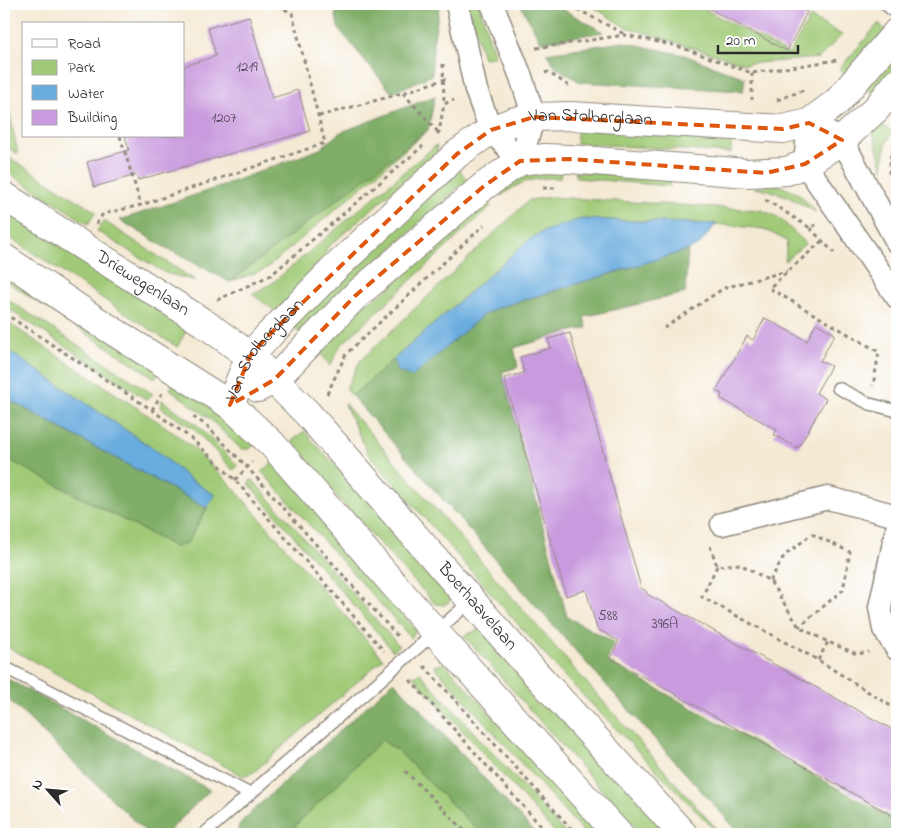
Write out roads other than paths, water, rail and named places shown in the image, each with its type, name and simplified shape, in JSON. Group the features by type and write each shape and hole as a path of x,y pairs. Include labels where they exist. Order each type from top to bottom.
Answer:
{"street":[{"path":"457,4 476,90 491,130 520,161 534,117 513,55 492,4"},
{"name":"Van Stolberglaan","path":"230,404 250,356 356,249 457,154 491,130 534,117 571,116 783,129 809,123 837,102 897,32"},
{"name":"Van Stolberglaan","path":"230,404 274,380 355,296 484,186 520,161 545,158 766,173 787,171 805,164 842,140 876,109 897,83"},
{"path":"897,242 842,140 809,123 805,164 897,297"},
{"name":"Driewegenlaan","path":"4,196 204,323 250,356 274,380"},
{"path":"4,258 97,321 230,404 272,444 436,633 618,834"},
{"name":"Boerhaavelaan","path":"274,380 307,414 471,601 684,834"},
{"path":"715,531 828,498 897,516"},
{"path":"896,648 884,629 880,607 897,529"}],"lane":[{"path":"885,4 897,14"},
{"path":"838,388 870,404 897,411"},
{"path":"204,834 471,601"},
{"path":"4,667 250,794"}],"water":[{"path":"581,219 716,224 699,245 688,250 497,308 483,315 412,377 397,371 394,359 529,240 542,232"},
{"path":"4,348 157,451 188,478 215,495 207,508 4,397"}]}
